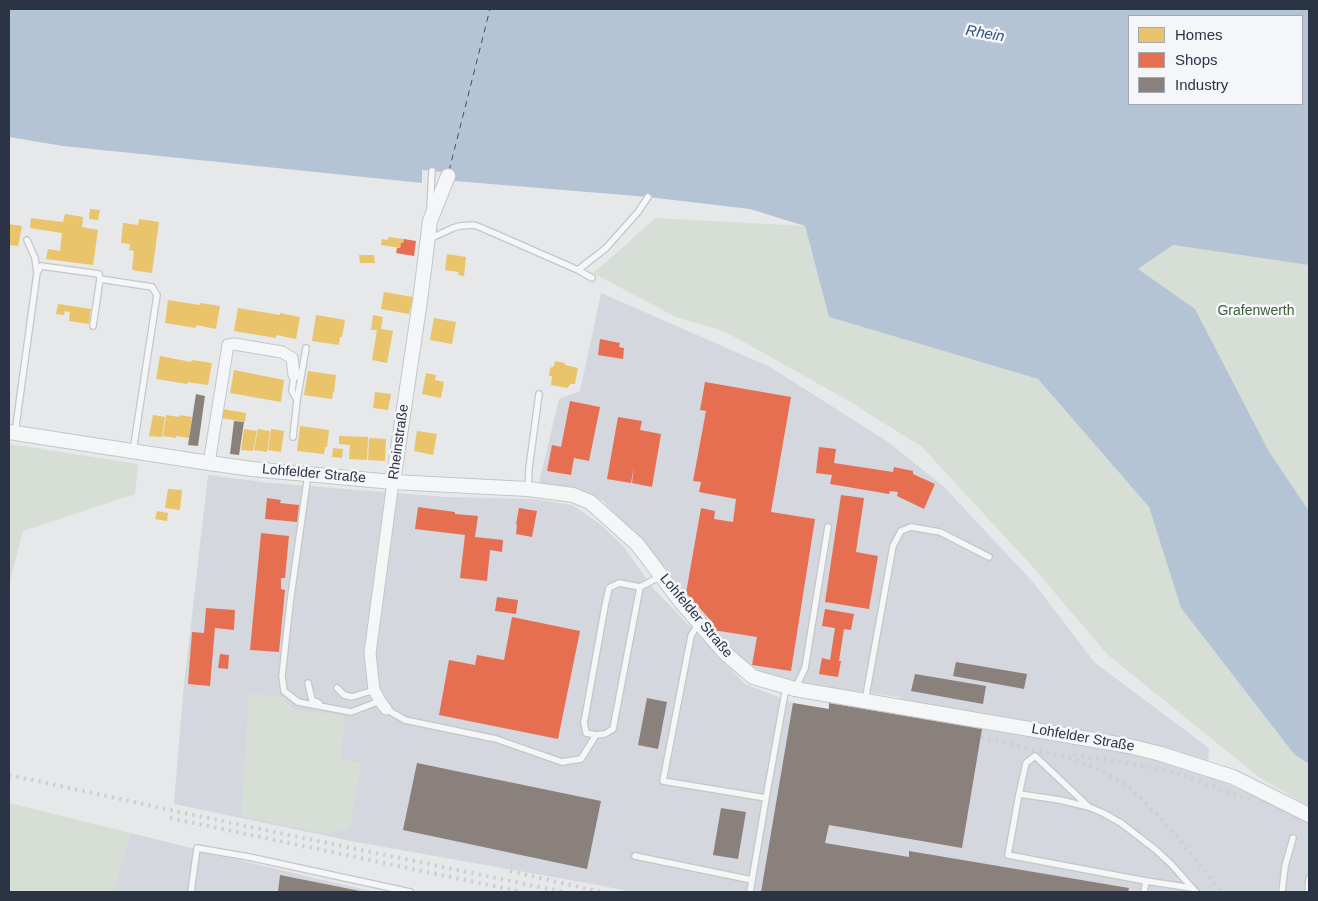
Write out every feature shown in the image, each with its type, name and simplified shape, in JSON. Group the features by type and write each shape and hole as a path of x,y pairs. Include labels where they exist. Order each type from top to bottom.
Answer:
{"street":[{"name":"Rheinstraße","path":"383,705 374,690 370,653 430,221 448,176"},
{"path":"209,463 228,345 234,344 282,352 292,358 294,375"},
{"name":"Lohfelder Straße","path":"12,432 252,469 394,482 528,489 573,495 590,502 637,544 698,622 725,653 753,677 791,688 1120,744 1161,754 1233,777 1309,815"}],"lane":[{"path":"430,221 432,171"},
{"path":"578,270 606,248 638,212 648,197"},
{"path":"427,240 453,228 474,226 578,270 592,278"},
{"path":"12,432 37,273 35,258 27,240"},
{"path":"37,273 41,266 99,274 100,280 92,326"},
{"path":"100,280 152,287 156,295 133,451"},
{"path":"293,437 306,348"},
{"path":"294,375 292,392 297,400"},
{"path":"528,489 539,394"},
{"path":"308,474 290,603 282,676 284,691 298,702 351,712 383,705 405,720 496,739 562,762 581,759 596,735"},
{"path":"750,892 766,798 791,688 805,668 828,527"},
{"path":"865,701 893,546 901,531 911,527 940,532 989,557"},
{"path":"640,587 613,729 605,734 586,733 584,723 609,588 619,583 640,587 661,576"},
{"path":"698,622 691,636 663,781 766,798"},
{"path":"308,683 312,700 333,709"},
{"path":"337,688 344,695 352,697 374,690"},
{"path":"1089,807 1035,756 1026,763 1008,855 1194,890"},
{"path":"1019,794 1060,800 1089,807 1121,822 1171,864 1194,890"},
{"path":"1282,892 1285,866 1293,838"},
{"path":"191,892 197,848 250,857 410,892"},
{"path":"635,856 752,880"},
{"path":"1308,892 1309,879"},
{"path":"1144,892 1146,881"}],"shaded area":[{"path":"601,293 770,367 888,442 943,486 1033,582 1095,663 1209,748 1207,775 1266,801 1309,824 1309,892 632,892 356,842 174,804 183,694 208,475 271,483 446,497 533,499 573,505 601,525 623,546 654,589 745,684 794,703 828,709 829,703 900,715 900,697 809,685 755,670 727,645 664,573 636,535 603,501 578,488 539,483 559,399 580,391","holes":["279,696 341,759 361,764 241,816"]},
{"path":"131,833 263,866 375,892 113,892"}],"green space":[{"path":"655,218 805,226 829,317 1038,379 1149,507 1181,608 1294,754 1309,764 1309,806 1260,778 1107,654 1031,565 922,447 847,400 737,338 717,329 676,317 593,273"},
{"name":"Grafenwerth","path":"1173,245 1309,265 1309,511 1268,450 1137,269"},
{"path":"9,444 138,464 135,494 23,531 9,585"},
{"path":"249,694 279,696 292,710 345,715 341,759 361,764 350,828 328,834 241,816"},
{"path":"9,803 131,833 113,892 9,892"}],"water":[{"name":"Rhein","path":"9,9 1309,9 1309,265 1173,245 1138,269 1195,309 1268,450 1309,511 1309,764 1294,754 1181,608 1149,507 1038,379 829,317 805,226 750,209 648,197 455,181 442,172 422,170 422,183 63,146 9,137"}],"building: Homes":[{"path":"90,209 100,210 98,220 89,219"},
{"path":"65,214 83,217 82,227 98,230 93,265 46,259 48,249 60,251 62,233 30,228 31,218 63,222"},
{"path":"139,219 159,222 152,273 132,270 134,251 129,250 130,244 121,243 123,223 138,225"},
{"path":"9,224 22,226 18,246 9,245"},
{"path":"388,237 404,239 400,248 381,245 382,239 388,240"},
{"path":"447,254 466,257 464,276 458,275 459,272 445,270"},
{"path":"359,255 374,255 375,263 360,263"},
{"path":"384,292 413,297 409,314 381,309"},
{"path":"168,300 220,306 216,329 196,325 196,328 165,323"},
{"path":"58,304 91,309 89,324 69,321 70,312 65,311 64,315 56,314"},
{"path":"238,308 300,317 296,339 276,335 276,338 234,331"},
{"path":"316,315 345,320 339,345 312,341"},
{"path":"373,315 383,317 381,329 393,331 387,363 372,360 377,330 371,330"},
{"path":"434,318 456,322 452,344 430,340"},
{"path":"160,356 191,362 192,360 212,363 208,385 156,379"},
{"path":"555,361 578,368 575,384 571,384 567,388 551,385 552,376 549,376 550,368 554,366"},
{"path":"234,370 284,380 281,402 230,393"},
{"path":"308,371 336,375 332,399 304,395"},
{"path":"426,373 436,375 435,380 444,382 441,398 422,394"},
{"path":"375,392 391,394 388,410 373,408"},
{"path":"222,409 246,413 245,422 221,418"},
{"path":"153,415 165,417 162,437 149,436"},
{"path":"166,415 192,417 189,438 163,436"},
{"path":"300,426 329,430 327,447 325,447 324,454 297,451"},
{"path":"244,429 257,431 253,451 241,450"},
{"path":"258,429 270,431 267,452 254,450"},
{"path":"271,429 284,431 281,452 268,450"},
{"path":"417,431 437,434 433,455 414,451"},
{"path":"339,436 368,437 367,460 349,459 350,445 339,444"},
{"path":"369,438 386,439 385,461 368,460"},
{"path":"333,448 343,449 342,458 332,457"},
{"path":"168,489 182,490 180,510 165,508"},
{"path":"157,511 168,513 167,521 155,519"}],"building: Shops":[{"path":"404,239 416,241 414,256 396,253 397,248 400,248"},
{"path":"600,339 620,343 619,347 624,348 623,359 598,355"},
{"path":"705,382 791,397 771,512 815,519 791,671 752,665 757,637 713,630 714,624 686,593 701,508 715,511 714,519 733,522 736,499 699,492 701,482 693,481 706,411 700,410"},
{"path":"570,401 600,407 589,461 574,458 571,475 547,471 552,445 561,447"},
{"path":"618,417 642,421 640,430 661,434 652,487 632,483 634,466 631,483 607,479"},
{"path":"819,447 836,449 834,463 893,472 894,467 913,471 913,474 935,484 924,509 897,496 898,492 890,491 889,494 830,484 832,475 816,473"},
{"path":"841,495 864,498 856,552 878,556 869,609 825,602"},
{"path":"267,498 281,500 280,503 299,505 297,522 265,519"},
{"path":"418,507 478,516 475,537 503,540 502,552 490,550 487,581 460,578 465,535 415,529"},
{"path":"519,508 537,511 532,537 516,534"},
{"path":"261,533 289,536 285,578 281,578 281,589 285,590 279,652 250,650"},
{"path":"497,597 518,600 516,614 495,611"},
{"path":"206,608 235,610 234,630 215,628 210,686 188,684 192,632 204,633"},
{"path":"825,609 854,614 851,630 844,629 838,677 819,674 822,658 830,660 835,628 822,626"},
{"path":"512,617 580,631 558,739 439,715 449,660 475,665 477,655 504,660"},
{"path":"220,654 229,655 228,669 218,668"}],"building: Industry":[{"path":"196,394 205,396 198,446 188,445"},
{"path":"234,421 244,422 239,455 230,454"},
{"path":"956,662 1027,674 1024,689 953,676"},
{"path":"915,674 986,686 983,704 911,691"},
{"path":"647,698 667,702 658,749 638,745"},
{"path":"793,703 829,709 829,703 982,729 962,848 829,825 825,843 909,857 909,851 1129,888 1128,892 761,892"},
{"path":"417,763 601,801 587,869 403,830"},
{"path":"721,808 746,812 738,859 713,855"},
{"path":"280,875 360,891 278,892"}],"ferry route":[{"path":"449,171 490,9"}],"railway":[{"path":"981,737 1077,760 1108,774 1132,789 1163,820 1222,892"},
{"path":"1074,755 1181,774 1249,800"},
{"path":"9,775 564,892"},
{"path":"170,818 522,892"},
{"path":"510,871 601,892"}]}
